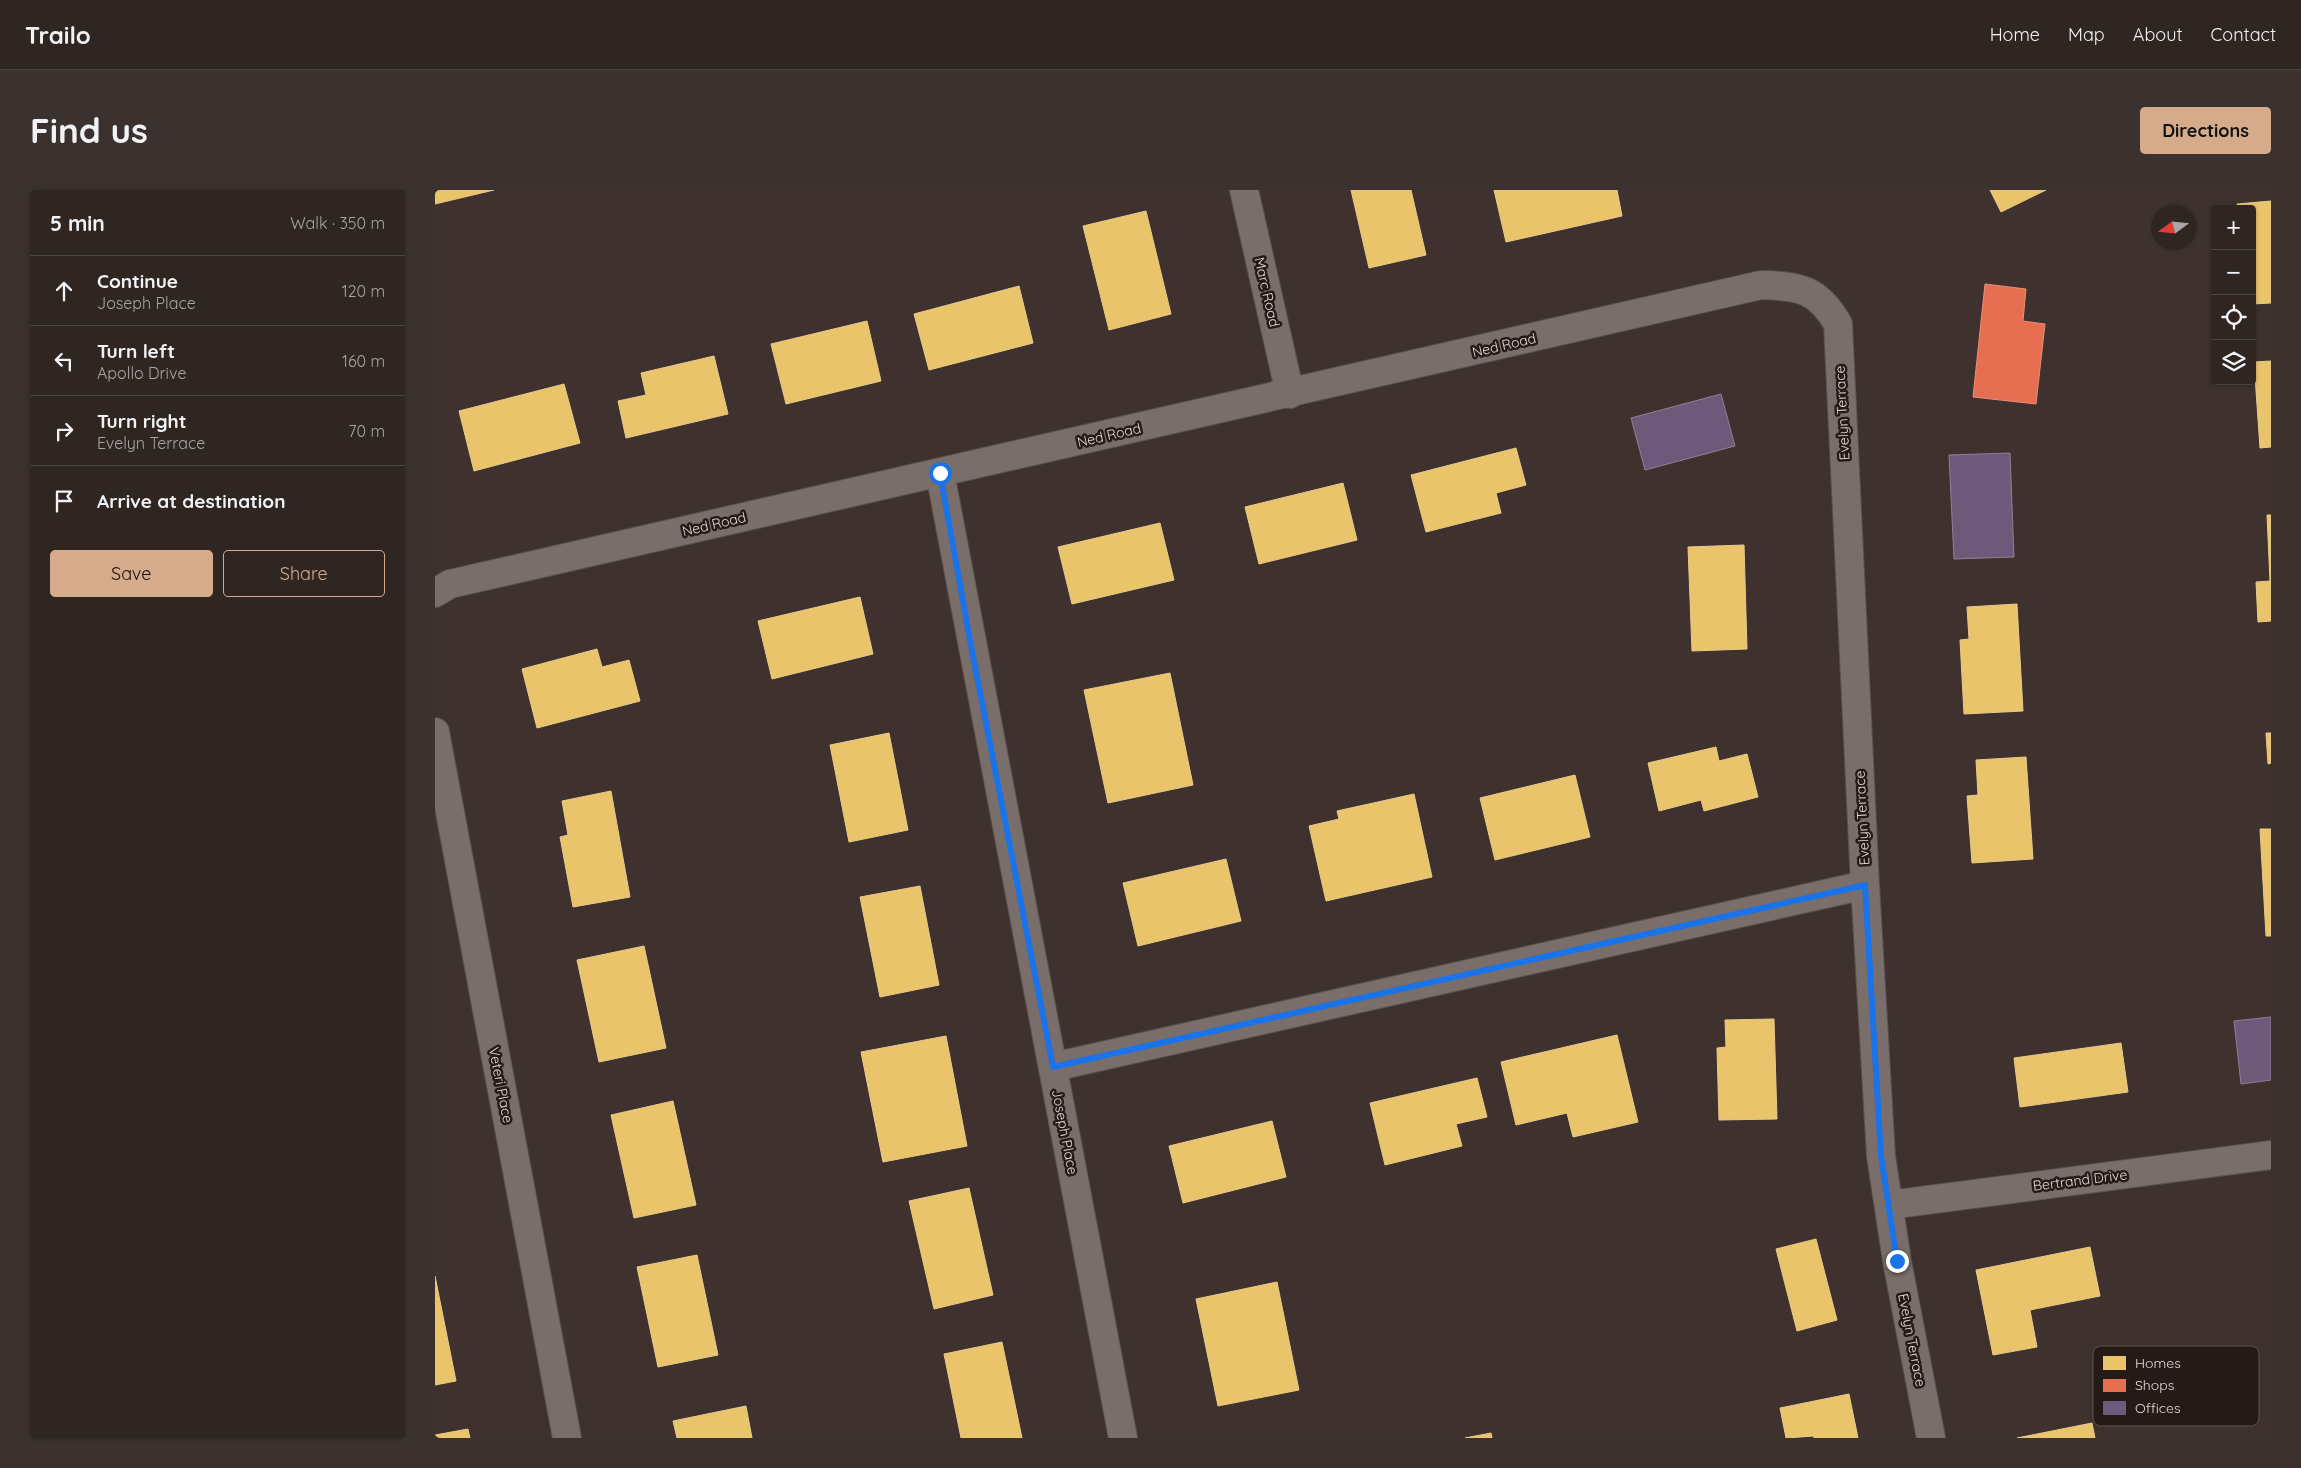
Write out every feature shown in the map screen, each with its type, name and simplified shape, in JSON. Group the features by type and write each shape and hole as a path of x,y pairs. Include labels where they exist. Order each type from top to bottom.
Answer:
{"street":[{"name":"Marc Road","path":"1244,190 1290,394"},
{"name":"Evelyn Terrace","path":"1724,294 1761,285 1787,286 1810,293 1828,306 1838,324 1865,885 1881,1156 1897,1261 1931,1438"},
{"name":"Ned Road","path":"435,593 450,584 1724,294"},
{"name":"Joseph Place","path":"940,473 971,646 1123,1438"},
{"name":"Veteri Place","path":"435,732 567,1438"},
{"path":"1053,1067 1865,885"},
{"name":"Bertrand Drive","path":"1889,1205 2271,1155"}],"building: Homes":[{"path":"435,190 494,190 435,204"},
{"path":"1351,190 1411,190 1426,255 1369,268"},
{"path":"1494,190 1617,190 1622,216 1506,242"},
{"path":"1990,190 2046,190 2001,212"},
{"path":"2271,201 2271,303 2256,304 2256,205 2237,204"},
{"path":"1146,211 1171,314 1109,330 1083,226"},
{"path":"1019,286 1033,343 929,370 914,314"},
{"path":"867,321 881,381 786,404 771,344"},
{"path":"714,356 728,414 626,438 618,401 646,395 641,373"},
{"path":"2271,361 2271,447 2260,448 2256,362"},
{"path":"564,384 580,443 474,471 459,411"},
{"path":"1516,448 1526,485 1496,493 1501,513 1426,532 1411,475"},
{"path":"1343,483 1357,540 1259,564 1245,507"},
{"path":"2267,515 2271,515 2271,621 2258,622 2256,582 2270,581"},
{"path":"1160,523 1174,580 1072,604 1058,547"},
{"path":"1744,545 1747,649 1692,651 1688,547"},
{"path":"860,597 873,654 772,679 758,621"},
{"path":"2017,604 2023,711 1964,714 1960,640 1969,639 1967,607"},
{"path":"597,649 602,667 629,660 640,701 537,728 522,669"},
{"path":"1170,673 1193,785 1108,803 1084,690"},
{"path":"889,733 908,830 849,842 830,745"},
{"path":"2266,733 2271,733 2271,763 2268,764"},
{"path":"1716,747 1719,761 1747,754 1758,797 1704,811 1701,800 1659,811 1648,763"},
{"path":"2026,757 2033,859 1972,863 1967,796 1978,795 1976,760"},
{"path":"1575,775 1590,837 1495,860 1480,798"},
{"path":"611,791 630,897 573,907 560,837 568,835 562,801"},
{"path":"1414,794 1432,877 1326,901 1309,826 1339,819 1337,811"},
{"path":"2260,829 2271,829 2271,936 2266,936"},
{"path":"1226,859 1241,921 1138,946 1123,883"},
{"path":"920,886 939,985 880,997 860,897"},
{"path":"644,946 666,1048 599,1062 577,960"},
{"path":"1774,1019 1777,1119 1719,1120 1717,1048 1726,1047 1725,1020"},
{"path":"1617,1035 1638,1122 1573,1137 1567,1113 1516,1125 1501,1062"},
{"path":"946,1036 967,1146 883,1162 861,1052"},
{"path":"2121,1043 2128,1092 2020,1107 2014,1058"},
{"path":"1477,1078 1487,1117 1456,1124 1462,1146 1385,1165 1370,1103"},
{"path":"673,1101 696,1205 634,1218 611,1115"},
{"path":"1272,1121 1286,1177 1183,1203 1169,1146"},
{"path":"969,1188 993,1295 934,1309 909,1201"},
{"path":"1816,1239 1837,1320 1797,1331 1776,1249"},
{"path":"2090,1247 2100,1296 2030,1310 2037,1347 1993,1355 1976,1270"},
{"path":"697,1255 718,1355 658,1367 637,1267"},
{"path":"435,1276 456,1381 435,1385"},
{"path":"1277,1282 1299,1390 1218,1406 1196,1299"},
{"path":"1002,1342 1022,1438 961,1438 944,1354"},
{"path":"1849,1394 1858,1438 1814,1438 1814,1436 1786,1438 1780,1408"},
{"path":"746,1406 752,1438 677,1438 673,1421"},
{"path":"2092,1423 2095,1438 2017,1438"},
{"path":"468,1429 470,1438 435,1438 435,1435"},
{"path":"1491,1433 1492,1438 1465,1438"}],"building: Shops":[{"path":"1985,284 2026,289 2023,321 2045,324 2036,404 1973,397"}],"building: Offices":[{"path":"1721,394 1735,446 1645,470 1631,418"},
{"path":"2010,453 2014,557 1954,559 1949,455"},
{"path":"2271,1017 2271,1080 2241,1084 2234,1021"}],"route":[{"path":"940,473 971,646 1053,1067 1865,885 1881,1156 1897,1261"}]}
